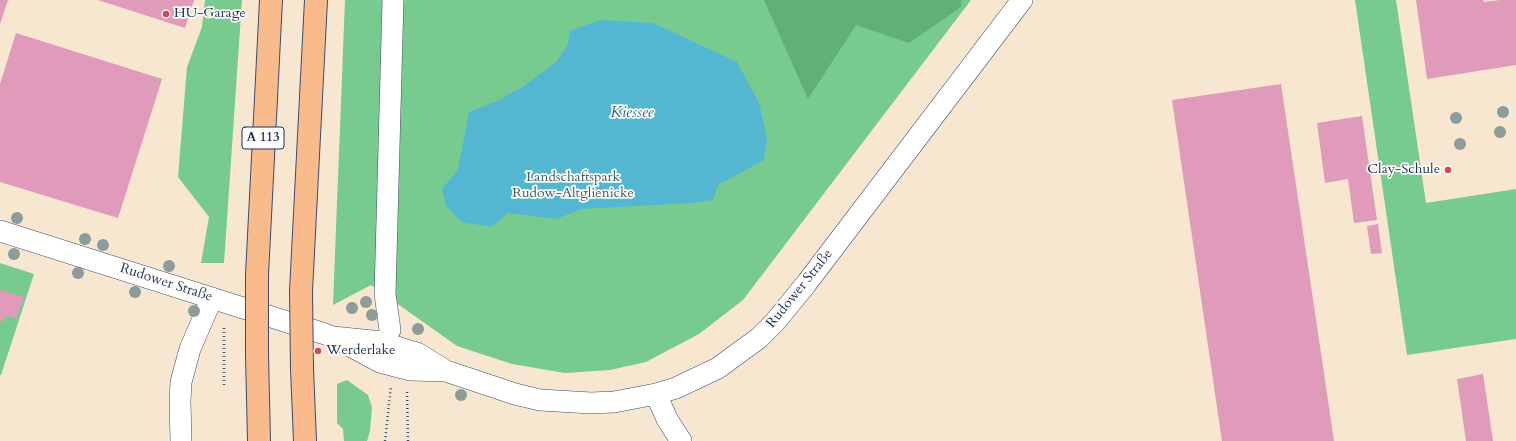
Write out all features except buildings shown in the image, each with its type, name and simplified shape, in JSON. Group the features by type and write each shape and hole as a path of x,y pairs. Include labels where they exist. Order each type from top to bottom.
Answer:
{"highway":[{"name":"A 113","path":"259,441 257,275 271,0"},
{"path":"305,441 301,291 316,0"}],"street":[{"path":"390,330 385,294 393,0"},
{"name":"Rudower Straße","path":"0,231 333,337 382,342 417,354 446,371 515,394 540,400 591,403 614,402 656,394 676,388 718,368 759,338 776,322 1022,0"},
{"path":"181,441 180,401 182,376 190,349 212,298"},
{"path":"656,394 667,419 682,441"}],"path":[{"path":"224,327 224,388"},
{"path":"385,441 391,379"},
{"path":"406,391 408,441"}],"green space":[{"path":"205,0 242,0 224,263 201,263 209,217 178,177 187,67 202,27"},
{"name":"Landschaftspark Rudow-Altglienicke","path":"345,0 971,0 743,300 699,334 646,362 610,370 565,373 512,364 457,346 371,285 333,305"},
{"path":"764,0 961,0 961,7 909,43 856,25 808,99"},
{"path":"1355,0 1396,0 1426,203 1516,189 1516,339 1407,355"},
{"path":"0,263 34,274 1,375 0,375"},
{"path":"347,380 368,395 372,407 370,431 367,441 344,441 343,429 337,423 337,384"}],"water":[{"name":"Kiessee","path":"600,20 653,23 737,62 759,103 767,138 764,160 718,185 713,200 693,203 582,209 556,219 508,213 491,227 462,222 446,206 442,189 458,169 469,112 497,101 524,86 557,61 567,46 570,31"}],"place":[{"name":"HU-Garage","path":"166,14"},
{"name":"Clay-Schule","path":"1448,170"},
{"name":"Werderlake","path":"318,351"}]}
